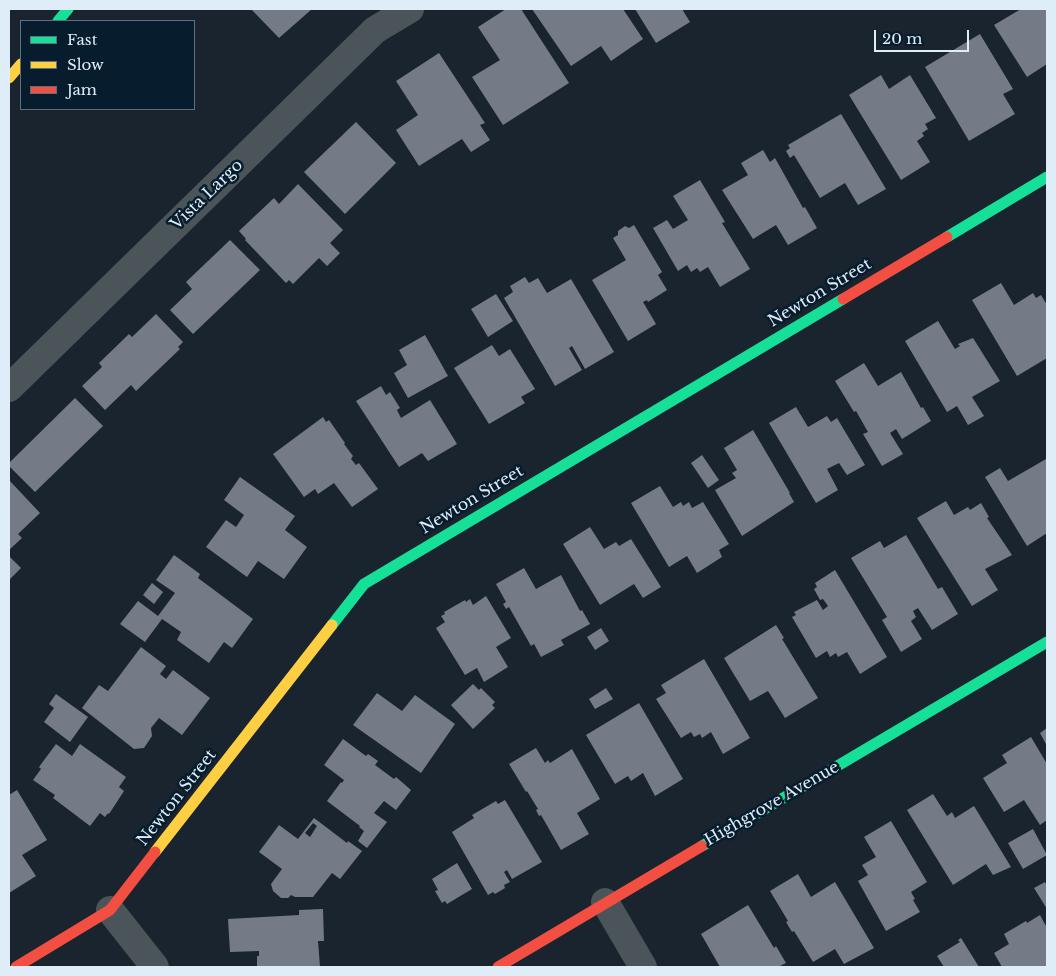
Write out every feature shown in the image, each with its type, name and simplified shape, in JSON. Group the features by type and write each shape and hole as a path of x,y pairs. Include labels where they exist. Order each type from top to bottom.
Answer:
{"street":[{"path":"59,20 68,9"},
{"name":"Vista Largo","path":"9,388 376,30 410,9"},
{"path":"9,78 20,65"},
{"name":"Newton Street","path":"16,967 110,910 364,584 1047,177"},
{"name":"Highgrove Avenue","path":"498,967 1047,642"},
{"path":"605,902 643,967"},
{"path":"110,910 155,967"}],"building":[{"path":"251,9 312,9 279,38"},
{"path":"506,9 521,9 569,83 503,125 472,77 500,60 478,27"},
{"path":"532,9 623,9 643,39 611,61 601,46 571,66"},
{"path":"635,9 682,9 690,22 656,43"},
{"path":"1021,9 1047,9 1047,64 1027,77 994,25"},
{"path":"980,34 1013,89 1003,94 1015,114 969,141 925,67"},
{"path":"439,53 485,123 480,125 490,140 471,152 462,139 419,166 396,130 418,115 396,81"},
{"path":"881,75 889,89 910,75 936,118 925,124 928,129 922,133 924,136 917,141 930,162 901,180 849,95"},
{"path":"841,114 886,189 858,205 845,183 820,198 794,155 790,158 786,151 790,148 788,145"},
{"path":"356,122 396,163 345,214 304,172"},
{"path":"763,150 770,162 775,158 803,208 805,207 817,228 788,245 776,225 753,239 722,190 748,175 741,163"},
{"path":"700,180 725,222 722,223 750,269 720,287 708,267 700,272 697,268 691,272 687,265 678,271 653,228 667,220 673,229 688,220 673,196"},
{"path":"298,184 343,230 330,243 340,253 327,266 319,258 293,284 289,280 286,283 245,240 239,231 274,198 279,204"},
{"path":"634,225 662,272 658,275 667,290 648,302 647,300 643,302 656,324 628,341 592,280 626,260 613,238 625,226 629,228"},
{"path":"230,240 260,270 193,334 170,310 192,289 186,282"},
{"path":"525,277 529,283 538,278 547,293 571,279 614,352 585,369 572,346 569,348 582,370 555,386 504,298 513,292 510,286"},
{"path":"1001,283 1014,305 1033,293 1036,298 1041,295 1047,305 1047,358 1017,376 972,300"},
{"path":"496,294 513,321 488,337 471,309"},
{"path":"156,314 183,342 178,347 180,349 136,391 131,385 105,410 82,386 102,367 99,363 129,334 132,337"},
{"path":"938,321 955,349 960,346 958,344 973,338 1000,381 972,397 984,416 968,425 957,406 947,412 905,341"},
{"path":"425,335 448,376 408,398 394,373 407,365 399,350"},
{"path":"492,345 499,356 510,349 535,389 521,397 525,403 489,424 454,368"},
{"path":"864,363 878,386 901,372 921,408 923,407 931,421 902,439 896,429 890,433 903,454 882,466 863,434 868,432 835,381"},
{"path":"381,386 386,395 390,392 400,408 397,410 401,418 430,400 457,444 428,461 422,453 399,467 356,401"},
{"path":"75,398 103,426 35,492 9,466 9,463"},
{"path":"796,407 808,427 827,416 831,422 837,418 865,465 847,475 839,463 827,469 838,490 816,503 769,423"},
{"path":"323,417 326,422 329,420 345,443 353,456 351,459 356,465 359,463 378,489 352,507 334,483 318,494 315,489 304,497 273,454"},
{"path":"753,430 794,502 742,536 715,490 736,478 732,473 737,470 724,448"},
{"path":"702,455 719,480 708,488 691,463"},
{"path":"1046,459 1047,533 1027,546 985,477 1000,468 1008,481"},
{"path":"240,477 295,516 285,530 307,547 284,579 258,561 247,577 206,547 226,520 236,527 244,515 224,500"},
{"path":"9,480 40,513 18,534 22,538 9,550"},
{"path":"660,486 673,507 681,502 683,506 689,502 692,508 703,502 729,544 719,550 722,557 697,573 687,556 669,567 631,503"},
{"path":"946,501 954,515 968,507 970,510 981,503 989,517 987,518 1012,555 985,569 998,590 972,606 917,518"},
{"path":"590,527 604,549 616,542 619,546 631,539 661,587 643,598 634,584 600,605 563,544"},
{"path":"906,535 938,589 942,587 958,614 932,630 918,608 913,611 916,617 911,621 922,639 901,652 882,620 887,617 851,558 880,541 884,548"},
{"path":"174,555 200,574 198,578 253,619 232,648 224,642 209,663 177,640 181,632 162,619 145,642 120,624 138,601 158,616 175,593 156,580"},
{"path":"9,556 21,568 9,580"},
{"path":"524,568 536,589 561,575 580,611 582,610 590,624 561,640 564,645 541,657 534,644 531,646 509,607 506,609 503,604 506,602 496,584"},
{"path":"835,570 887,657 860,674 847,652 838,657 836,653 830,657 827,651 816,658 792,617 796,615 794,612 817,600 823,610 828,606 823,599 820,600 814,589 817,587 815,583"},
{"path":"152,583 163,592 154,604 143,595"},
{"path":"486,596 511,638 496,647 508,667 484,682 477,668 465,675 436,628 445,622 441,616 445,614 444,612 465,600 466,602 470,599 473,605"},
{"path":"776,625 784,638 782,639 818,698 785,718 768,691 750,701 724,658"},
{"path":"601,628 609,641 595,650 587,637"},
{"path":"141,647 166,666 160,674 166,679 173,670 210,698 182,735 159,718 151,728 152,736 144,748 134,749 82,708 99,685 108,691"},
{"path":"704,659 750,738 723,754 711,732 702,738 700,734 694,737 691,732 681,738 656,699 666,693 661,685"},
{"path":"473,684 479,690 481,688 495,702 492,705 495,708 473,729 451,705"},
{"path":"606,688 613,699 595,709 589,699"},
{"path":"377,693 402,711 415,695 455,724 421,773 353,725"},
{"path":"56,694 88,717 70,742 44,722 54,708 49,704"},
{"path":"639,703 683,779 655,796 643,773 631,781 628,776 615,784 586,735"},
{"path":"1047,728 1047,746 1040,733"},
{"path":"1031,737 1047,764 1047,820 1040,825 1024,800 1004,812 983,778 1007,763 1002,755"},
{"path":"343,739 366,756 368,754 378,761 375,765 394,779 396,777 411,790 396,810 384,801 374,813 387,822 367,848 358,841 364,831 360,826 327,801 344,780 324,765"},
{"path":"56,744 72,756 80,744 126,777 119,787 124,791 109,814 105,817 100,813 90,826 53,798 55,795 33,780 41,769 39,767"},
{"path":"536,748 545,763 548,760 550,763 572,749 600,799 577,813 589,834 561,850 541,815 539,816 536,810 538,809 509,764"},
{"path":"17,790 47,840 22,855 36,876 9,893 9,795"},
{"path":"933,794 947,816 952,812 955,818 974,806 1011,867 993,875 986,864 953,885 907,810"},
{"path":"505,800 542,862 512,879 507,870 504,872 510,882 504,885 505,888 495,894 493,892 488,895 452,832 474,818 472,815 496,801 498,804"},
{"path":"314,818 347,843 348,841 362,851 340,879 332,873 313,897 295,897 291,895 288,898 281,898 273,891 271,884 282,869 259,852 279,825 298,839","holes":["313,823 317,826 310,837 305,833"]},
{"path":"891,821 927,882 911,892 920,912 886,931 858,881 868,875 862,865 876,857 864,837"},
{"path":"1033,829 1047,855 1023,869 1008,843"},
{"path":"457,863 472,889 447,904 445,901 442,903 435,891 438,890 432,879"},
{"path":"798,874 811,897 835,882 874,948 844,964 835,949 813,962 794,931 792,932 786,922 788,921 770,891"},
{"path":"1045,882 1047,886 1047,909 1034,888"},
{"path":"748,905 774,948 776,946 786,963 778,967 720,967 701,934"},
{"path":"323,909 324,941 318,941 320,967 257,967 259,951 230,952 228,919 299,915 299,910"},
{"path":"1040,915 1047,928 1047,967 1002,967 994,953 1009,944 1004,934"},
{"path":"961,938 979,967 944,967 937,956 960,942 958,940"}],"traffic: fast":[{"path":"59,20 68,9"},
{"path":"947,237 1047,177"},
{"path":"332,625 364,584 843,299"},
{"path":"702,846 1047,642"}],"traffic: slow":[{"path":"9,78 20,65"},
{"path":"155,852 332,625"}],"traffic: jam":[{"path":"843,299 947,237"},
{"path":"498,967 702,846"},
{"path":"16,967 110,910 155,852"}]}
